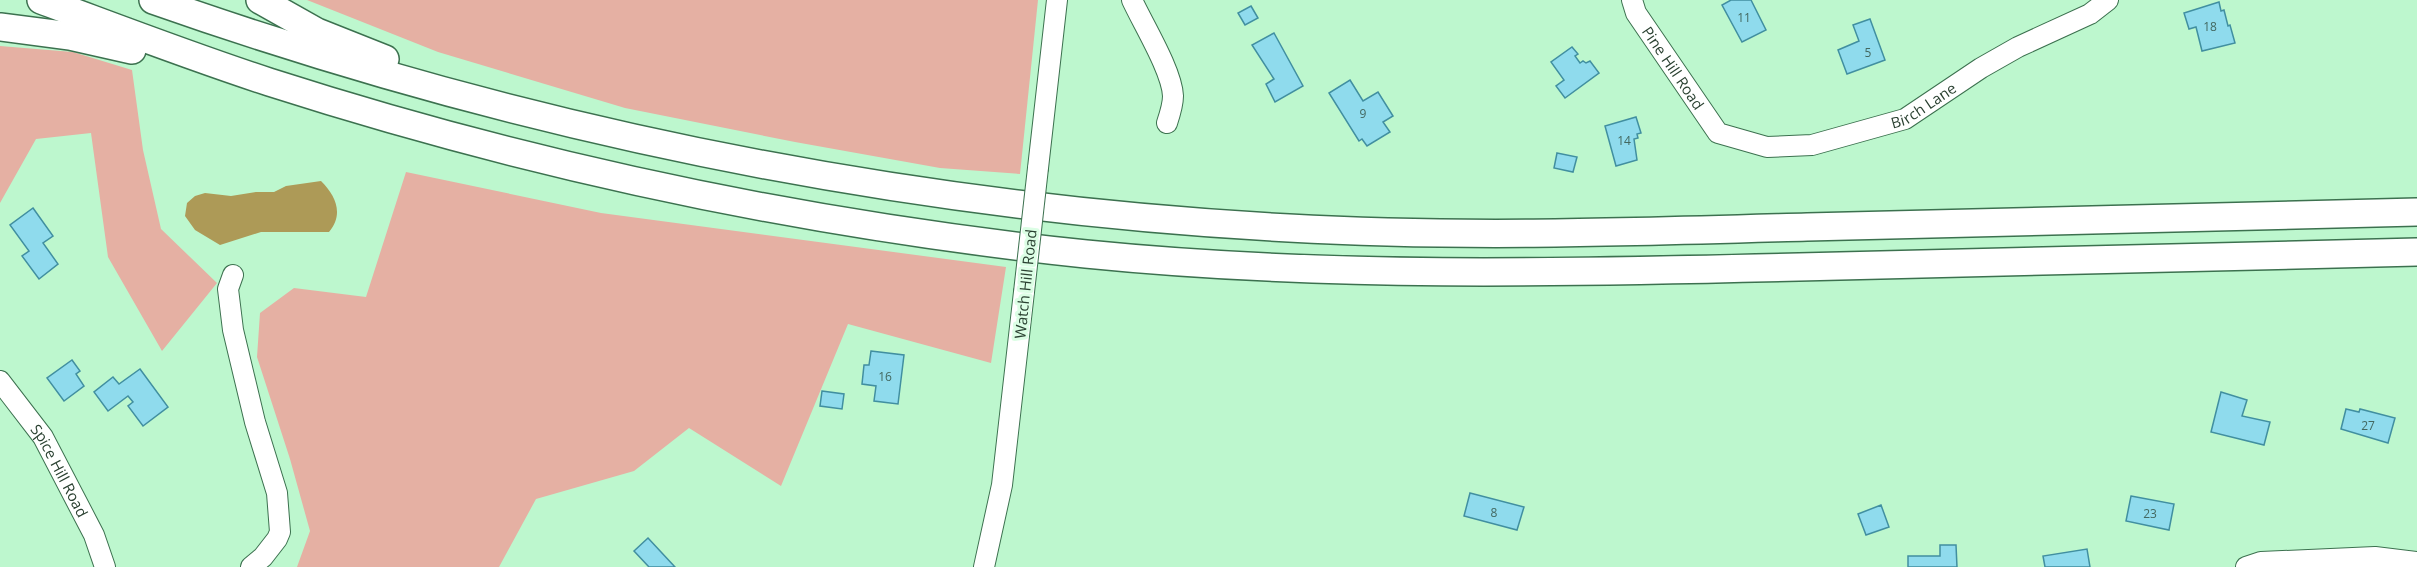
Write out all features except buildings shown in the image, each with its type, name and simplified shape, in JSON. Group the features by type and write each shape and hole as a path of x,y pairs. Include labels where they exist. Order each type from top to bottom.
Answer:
{"highway":[{"path":"41,0 196,57 354,108"},
{"path":"153,0 363,69 593,129 748,163 950,196 1090,213 1295,229 1443,233 1608,233 2417,212"},
{"path":"260,0 317,32 376,56 593,129"},
{"path":"0,27 99,41 193,69 674,188 801,213 1016,246 1225,265 1362,272 1522,273 2417,252"}],"street":[{"name":"Watch Hill Road","path":"984,567 1002,485 1058,0"},
{"path":"1132,0 1170,80 1172,110 1167,123"},
{"name":"Pine Hill Road","path":"1632,0 1636,13 1647,31 1718,133"},
{"name":"Birch Lane","path":"1718,133 1767,147 1812,144 1905,119 2018,47 2090,14 2109,0"},
{"path":"233,275 228,289 233,330 255,422 277,493 280,532 277,539 251,567"},
{"name":"Spice Hill Road","path":"0,381 43,437 94,535 105,567"},
{"path":"2246,567 2261,562 2374,557 2417,562"}],"shaded area":[{"path":"307,0 1038,0 1020,174 940,168 625,108 438,52"},
{"path":"0,46 73,52 132,70 143,150 161,229 217,283 162,351 108,257 91,133 36,139 0,203"},
{"path":"406,172 601,213 1006,267 991,363 848,324 781,486 689,428 634,471 536,499 499,567 297,567 310,531 290,459 257,357 260,313 294,288 366,297"},
{"path":"321,181 331,193 336,205 336,219 329,232 261,232 220,245 195,230 185,216 187,203 195,196 205,193 231,196 274,192 286,186"}]}
